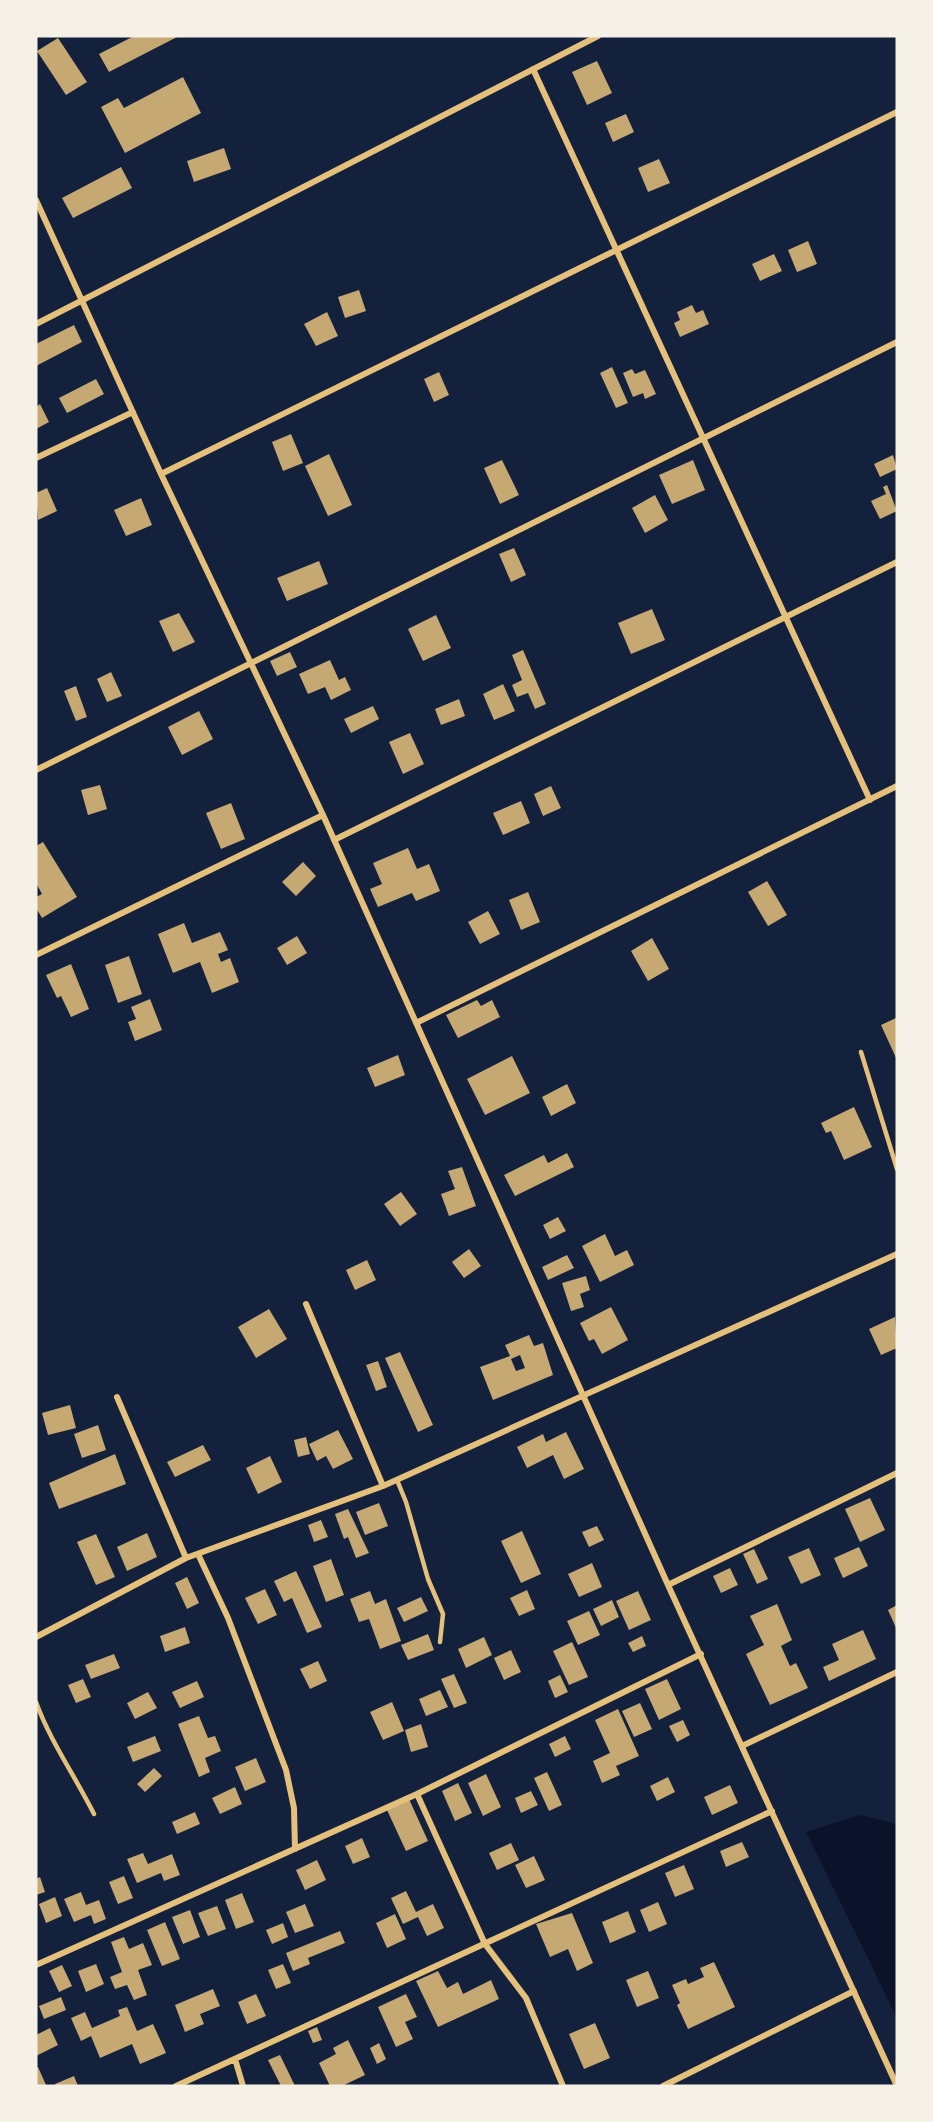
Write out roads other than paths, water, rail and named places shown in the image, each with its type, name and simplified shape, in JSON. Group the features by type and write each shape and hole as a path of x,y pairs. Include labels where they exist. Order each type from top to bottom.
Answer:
{"street":[{"path":"36,324 83,302 598,36"},
{"path":"533,69 870,800"},
{"path":"161,474 897,112"},
{"path":"36,200 161,474 323,815 668,1585 897,2086"},
{"path":"36,770 897,342"},
{"path":"36,458 133,412"},
{"path":"334,840 897,562"},
{"path":"416,1023 897,786"},
{"path":"36,955 323,815"},
{"path":"36,1637 186,1558 383,1486 897,1254"},
{"path":"306,1304 383,1486"},
{"path":"117,1396 186,1558"},
{"path":"668,1585 897,1473"},
{"path":"198,1554 228,1618 254,1693 286,1770 292,1795 295,1849"},
{"path":"36,1965 417,1794 700,1654"},
{"path":"742,1746 897,1672"},
{"path":"417,1794 485,1944 526,1998 563,2086"},
{"path":"176,2086 772,1810"},
{"path":"663,2086 854,1991"},
{"path":"235,2059 243,2086"}],"lane":[{"path":"861,1052 897,1168"},
{"path":"397,1480 406,1502 428,1580 443,1614 440,1642"},
{"path":"36,1702 52,1741 75,1775 93,1814"}],"water":[{"path":"860,1815 897,1824 897,2018 806,1832"}]}
